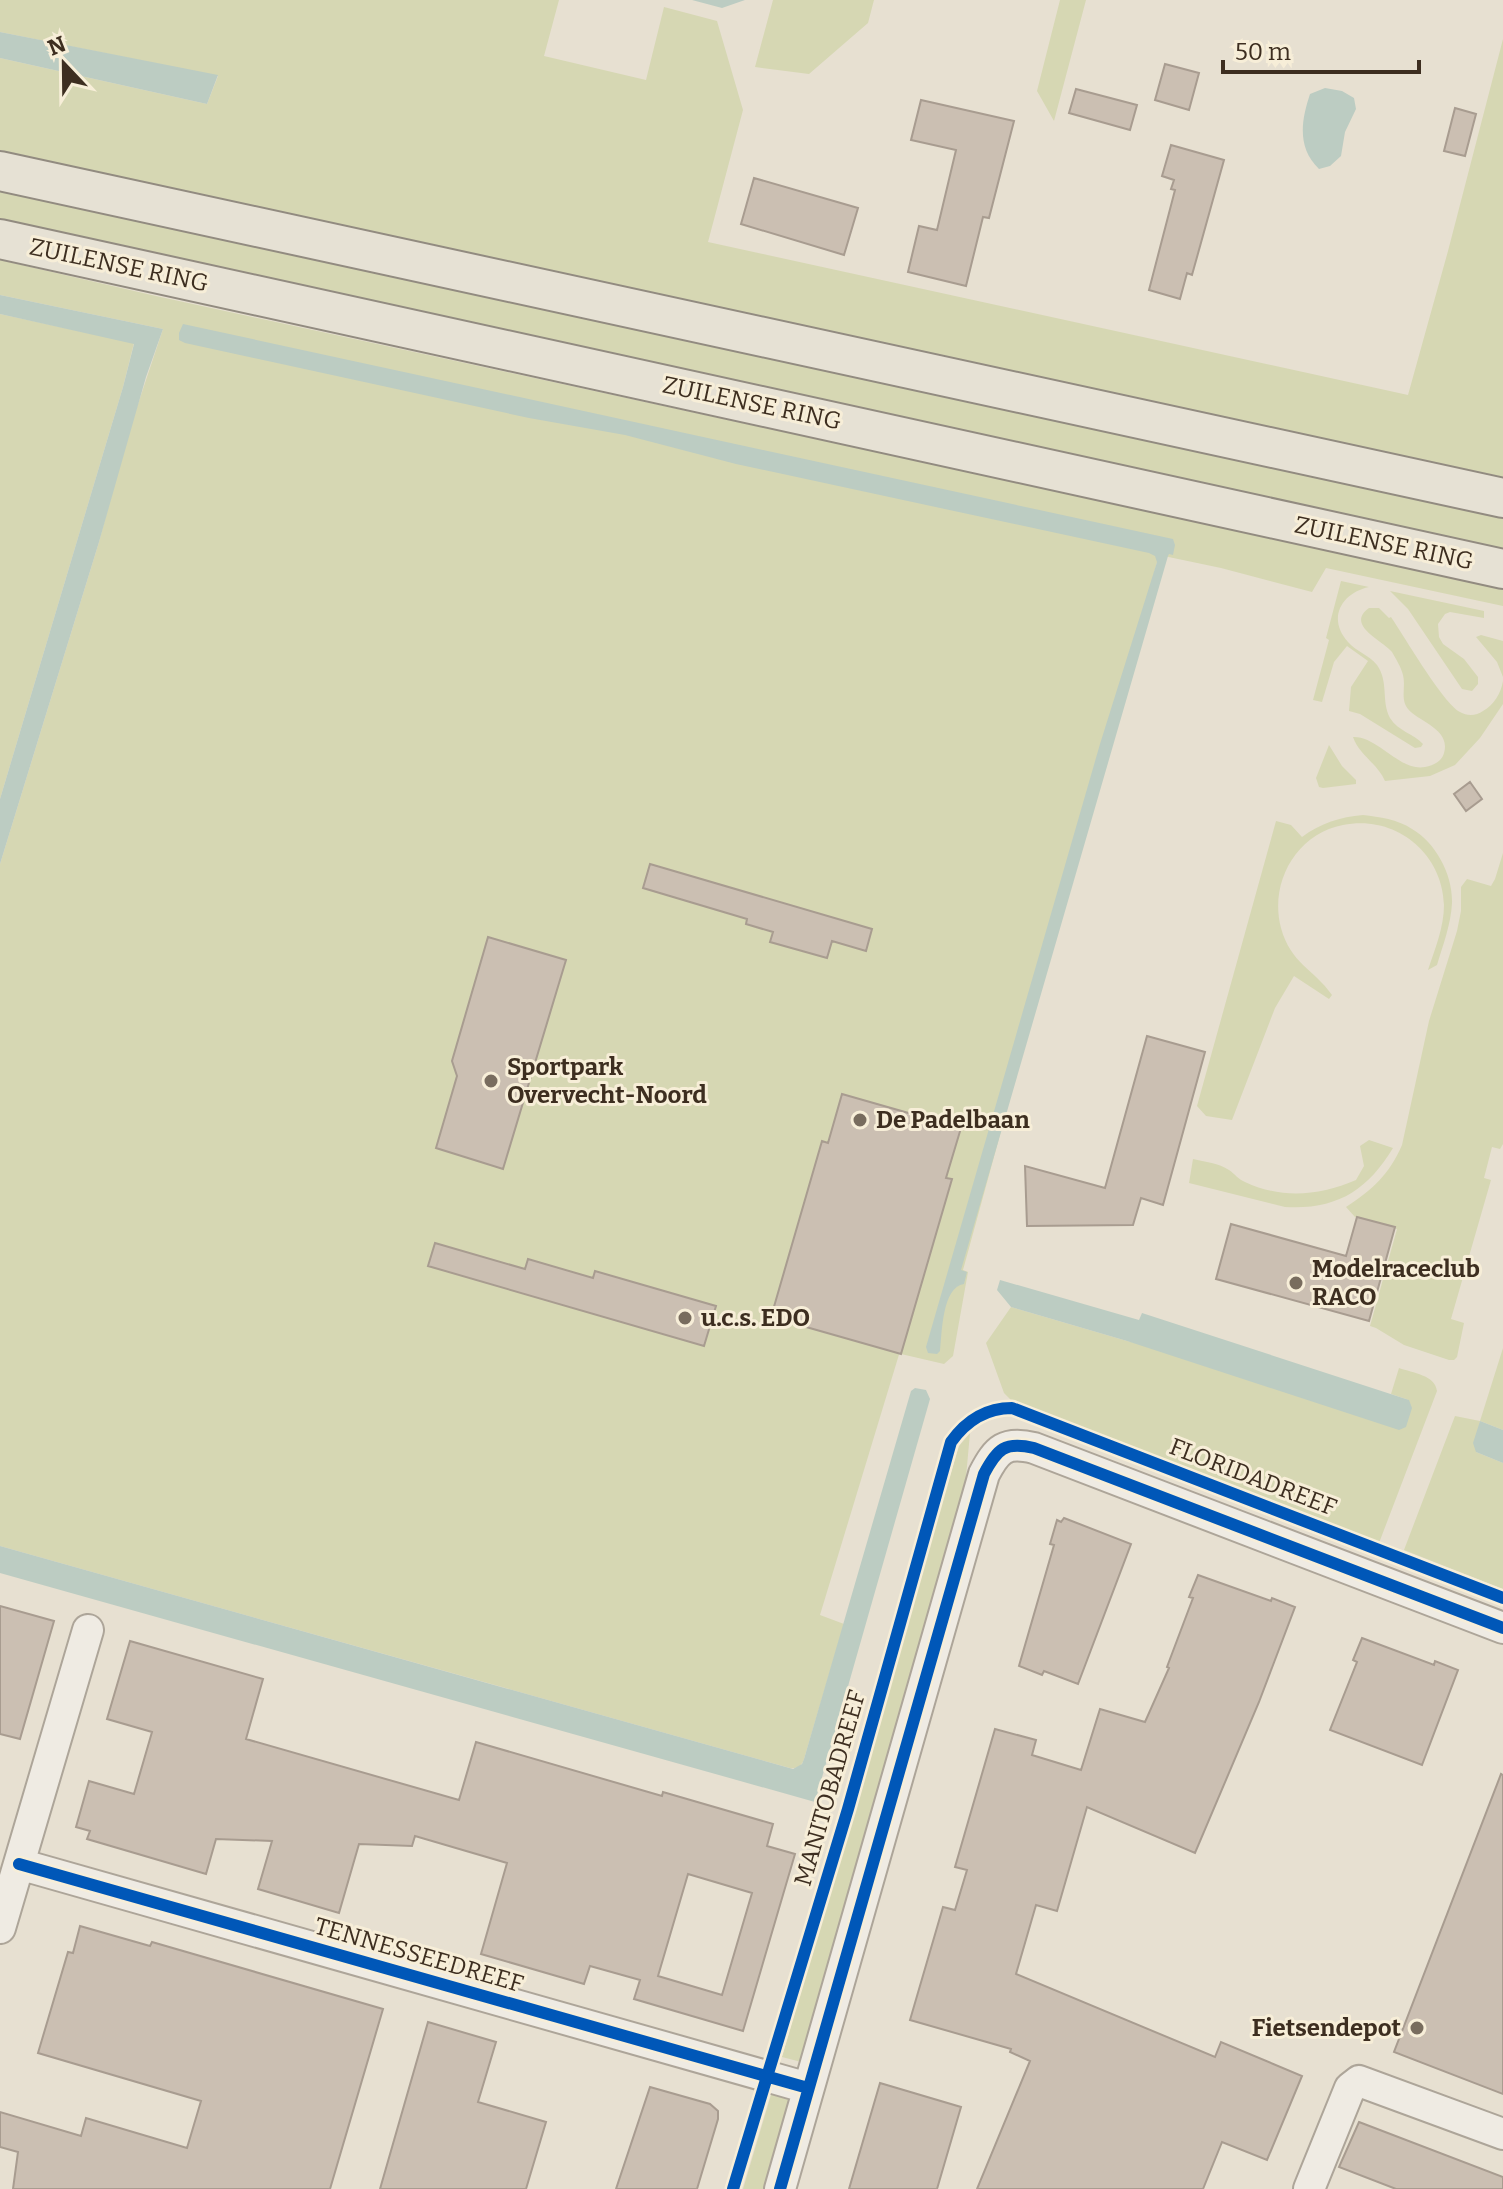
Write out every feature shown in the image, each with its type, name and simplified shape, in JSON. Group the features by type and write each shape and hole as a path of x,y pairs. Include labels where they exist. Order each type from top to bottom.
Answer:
{"main road":[{"path":"0,171 1503,498"},
{"name":"ZUILENSE RING","path":"0,239 1503,569"}],"street":[{"path":"780,2189 984,1474 992,1458 1004,1447 1019,1444 1034,1448 1503,1628"},
{"path":"0,1928 88,1630"},
{"name":"TENNESSEEDREEF","path":"19,1864 808,2088"},
{"path":"1309,2189 1350,2088 1359,2081 1503,2134"}],"green space":[{"path":"0,0 559,0 544,56 646,80 664,7 717,21 743,110 708,242 1408,395 1503,39 1503,477 0,150 0,58 207,104 218,76 0,32"},
{"path":"773,0 874,0 868,23 809,74 755,67"},
{"path":"1060,0 1086,0 1054,121 1037,91"},
{"path":"0,190 1503,516 1503,556 0,231"},
{"name":"Sportpark Overvecht-Noord","path":"0,260 858,448 1503,583 1503,606 1326,568 1312,592 1159,555 963,1270 968,1272 953,1356 944,1364 901,1354 921,1282 820,1615 844,1624 804,1759 799,1766 790,1768 0,1546 0,864 99,542 127,437 163,329 0,295"},
{"path":"0,314 134,343 0,799"},
{"path":"1341,581 1369,587 1359,590 1345,601 1340,608 1338,625 1348,642 1377,665 1381,671 1390,718 1423,744 1421,747 1415,748 1360,714 1349,711 1351,687 1368,661 1347,646 1334,662 1322,702 1313,700"},
{"path":"1390,591 1484,611 1484,618 1450,612 1438,624 1443,644 1464,659 1478,677 1478,684 1472,691 1462,689 1408,609"},
{"path":"1369,608 1379,608 1391,617 1434,683 1460,712 1474,715 1487,708 1501,690 1503,681 1503,704 1480,738 1455,765 1430,776 1385,781 1356,743 1353,737 1362,738 1416,767 1437,763 1443,756 1445,745 1439,732 1408,709 1403,675 1397,660 1363,626 1363,614"},
{"path":"1481,635 1503,641 1503,677 1497,662 1476,637"},
{"path":"1329,745 1356,784 1319,787 1316,778"},
{"path":"1363,815 1388,819 1421,835 1446,871 1452,903 1437,965 1428,970 1444,913 1442,886 1435,869 1413,841 1381,826 1362,823 1326,830 1312,839 1290,863 1279,894 1278,911 1285,940 1291,950 1332,995 1329,999 1294,976 1275,1008 1232,1120 1206,1116 1197,1106 1276,821 1291,825 1302,837 1331,822"},
{"path":"1503,853 1503,1144 1500,1149 1492,1147 1484,1178 1491,1180 1451,1319 1464,1323 1457,1357 1449,1360 1404,1345 1370,1326 1397,1229 1355,1217 1346,1207 1379,1180 1392,1165 1402,1145 1429,1021 1457,931 1461,887 1467,879 1491,886"},
{"path":"1369,1140 1393,1148 1361,1186 1348,1195 1320,1205 1285,1207 1189,1183 1193,1159 1221,1166 1245,1182 1272,1191 1300,1193 1328,1189 1356,1180 1364,1166 1360,1146"},
{"path":"1011,1307 1127,1341 1409,1400 1391,1394 1399,1368 1428,1378 1437,1391 1379,1543 1018,1407 1004,1393 986,1343"},
{"path":"1503,1348 1503,1430 1480,1421"},
{"path":"1455,1416 1480,1421 1476,1452 1503,1463 1503,1589 1404,1550"},
{"path":"970,1433 964,1499 805,2063 782,2057 921,1571 959,1446"},
{"path":"773,2088 796,2095 767,2189 743,2189"}],"shaded area":[{"path":"692,0 745,0 722,8"},
{"path":"0,32 218,75 207,104 0,58"},
{"path":"1325,88 1342,91 1354,98 1356,109 1345,132 1341,156 1330,166 1319,169 1307,152 1303,124 1310,94"},
{"path":"0,295 163,329 0,864 0,799 134,344 0,314"},
{"path":"183,324 1173,539 1173,555 1168,556 961,1270 967,1272 964,1284 951,1293 947,1302 937,1354 928,1353 926,1347 1100,744 1157,562 1155,556 736,464 625,435 529,418 185,343 179,340"},
{"path":"1000,1280 1139,1320 1142,1313 1409,1400 1412,1408 1406,1427 1399,1430 1127,1341 1011,1307 997,1290"},
{"path":"915,1388 926,1390 930,1399 815,1802 0,1573 0,1546 793,1769 804,1759 911,1391"},
{"path":"1480,1421 1503,1430 1503,1463 1476,1452 1473,1443"}],"building":[{"path":"1165,64 1199,73 1189,110 1155,100"},
{"path":"1076,89 1137,105 1130,130 1069,113"},
{"path":"921,100 1014,121 989,218 983,217 966,286 908,272 919,226 937,230 956,150 911,140"},
{"path":"1455,108 1476,114 1465,156 1444,151"},
{"path":"1171,145 1224,160 1192,275 1187,273 1180,299 1149,290 1175,190 1171,189 1174,180 1162,176"},
{"path":"754,178 858,208 844,255 741,224"},
{"path":"1470,782 1482,799 1466,811 1454,794"},
{"path":"650,864 872,929 866,951 832,941 827,958 770,942 773,932 746,924 747,919 643,888"},
{"path":"488,937 566,960 503,1169 436,1148 457,1076 452,1061"},
{"path":"1147,1036 1205,1052 1163,1205 1141,1198 1133,1225 1027,1226 1025,1166 1105,1188"},
{"path":"842,1094 961,1128 946,1178 952,1179 901,1354 771,1317 822,1141 828,1143"},
{"path":"1357,1217 1395,1227 1369,1321 1216,1279 1231,1224 1346,1256"},
{"path":"435,1243 525,1269 528,1259 593,1278 595,1271 716,1306 704,1346 428,1266"},
{"path":"1064,1518 1131,1544 1078,1684 1044,1671 1042,1675 1019,1666 1054,1545 1050,1544 1057,1520 1061,1522"},
{"path":"1198,1575 1295,1607 1259,1702 1195,1853 1087,1807 1057,1911 1036,1905 1016,1974 1215,2057 1221,2042 1302,2076 1267,2160 1222,2142 1203,2189 977,2189 1030,2061 1010,2052 1011,2049 910,2020 943,1907 955,1910 967,1870 955,1867 995,1729 1036,1740 1032,1755 1081,1770 1100,1709 1145,1722 1169,1668"},
{"path":"0,1606 54,1621 20,1739 0,1734"},
{"path":"1362,1638 1434,1665 1435,1661 1458,1670 1422,1765 1330,1730 1357,1662 1353,1660"},
{"path":"130,1641 263,1679 246,1739 459,1800 476,1742 662,1796 663,1792 773,1824 767,1846 795,1854 743,2031 634,1999 640,1980 590,1966 584,1984 481,1954 507,1863 415,1836 412,1846 359,1844 339,1913 258,1889 272,1841 216,1839 206,1874 87,1839 90,1831 76,1827 89,1781 134,1794 152,1732 107,1719","holes":["688,1874 752,1893 722,1995 658,1976"]},
{"path":"1503,1775 1503,2094 1394,2052"},
{"path":"80,1926 150,1946 152,1942 383,2009 330,2189 13,2189 18,2152 0,2147 0,2112 81,2136 86,2118 187,2148 201,2101 38,2053 68,1952 73,1953"},
{"path":"428,2022 496,2042 478,2102 546,2122 526,2189 380,2189"},
{"path":"880,2083 961,2107 937,2189 849,2189"},
{"path":"650,2087 710,2104 718,2111 697,2189 616,2189"},
{"path":"1359,2122 1503,2177 1503,2189 1396,2189 1339,2167"}],"cycle path":[{"name":"FLORIDADREEF","path":"733,2189 848,1809 951,1442 970,1422 985,1413 1012,1408 1503,1598"},
{"path":"780,2189 984,1474 993,1458 1003,1449 1016,1446 1034,1448 1503,1628"},
{"path":"19,1864 808,2088"}],"place":[{"name":"Sportpark Overvecht-Noord","path":"491,1081"},
{"name":"De Padelbaan","path":"860,1120"},
{"name":"Modelraceclub RACO","path":"1296,1283"},
{"name":"u.c.s. EDO","path":"685,1318"},
{"name":"Fietsendepot","path":"1417,2028"}]}
